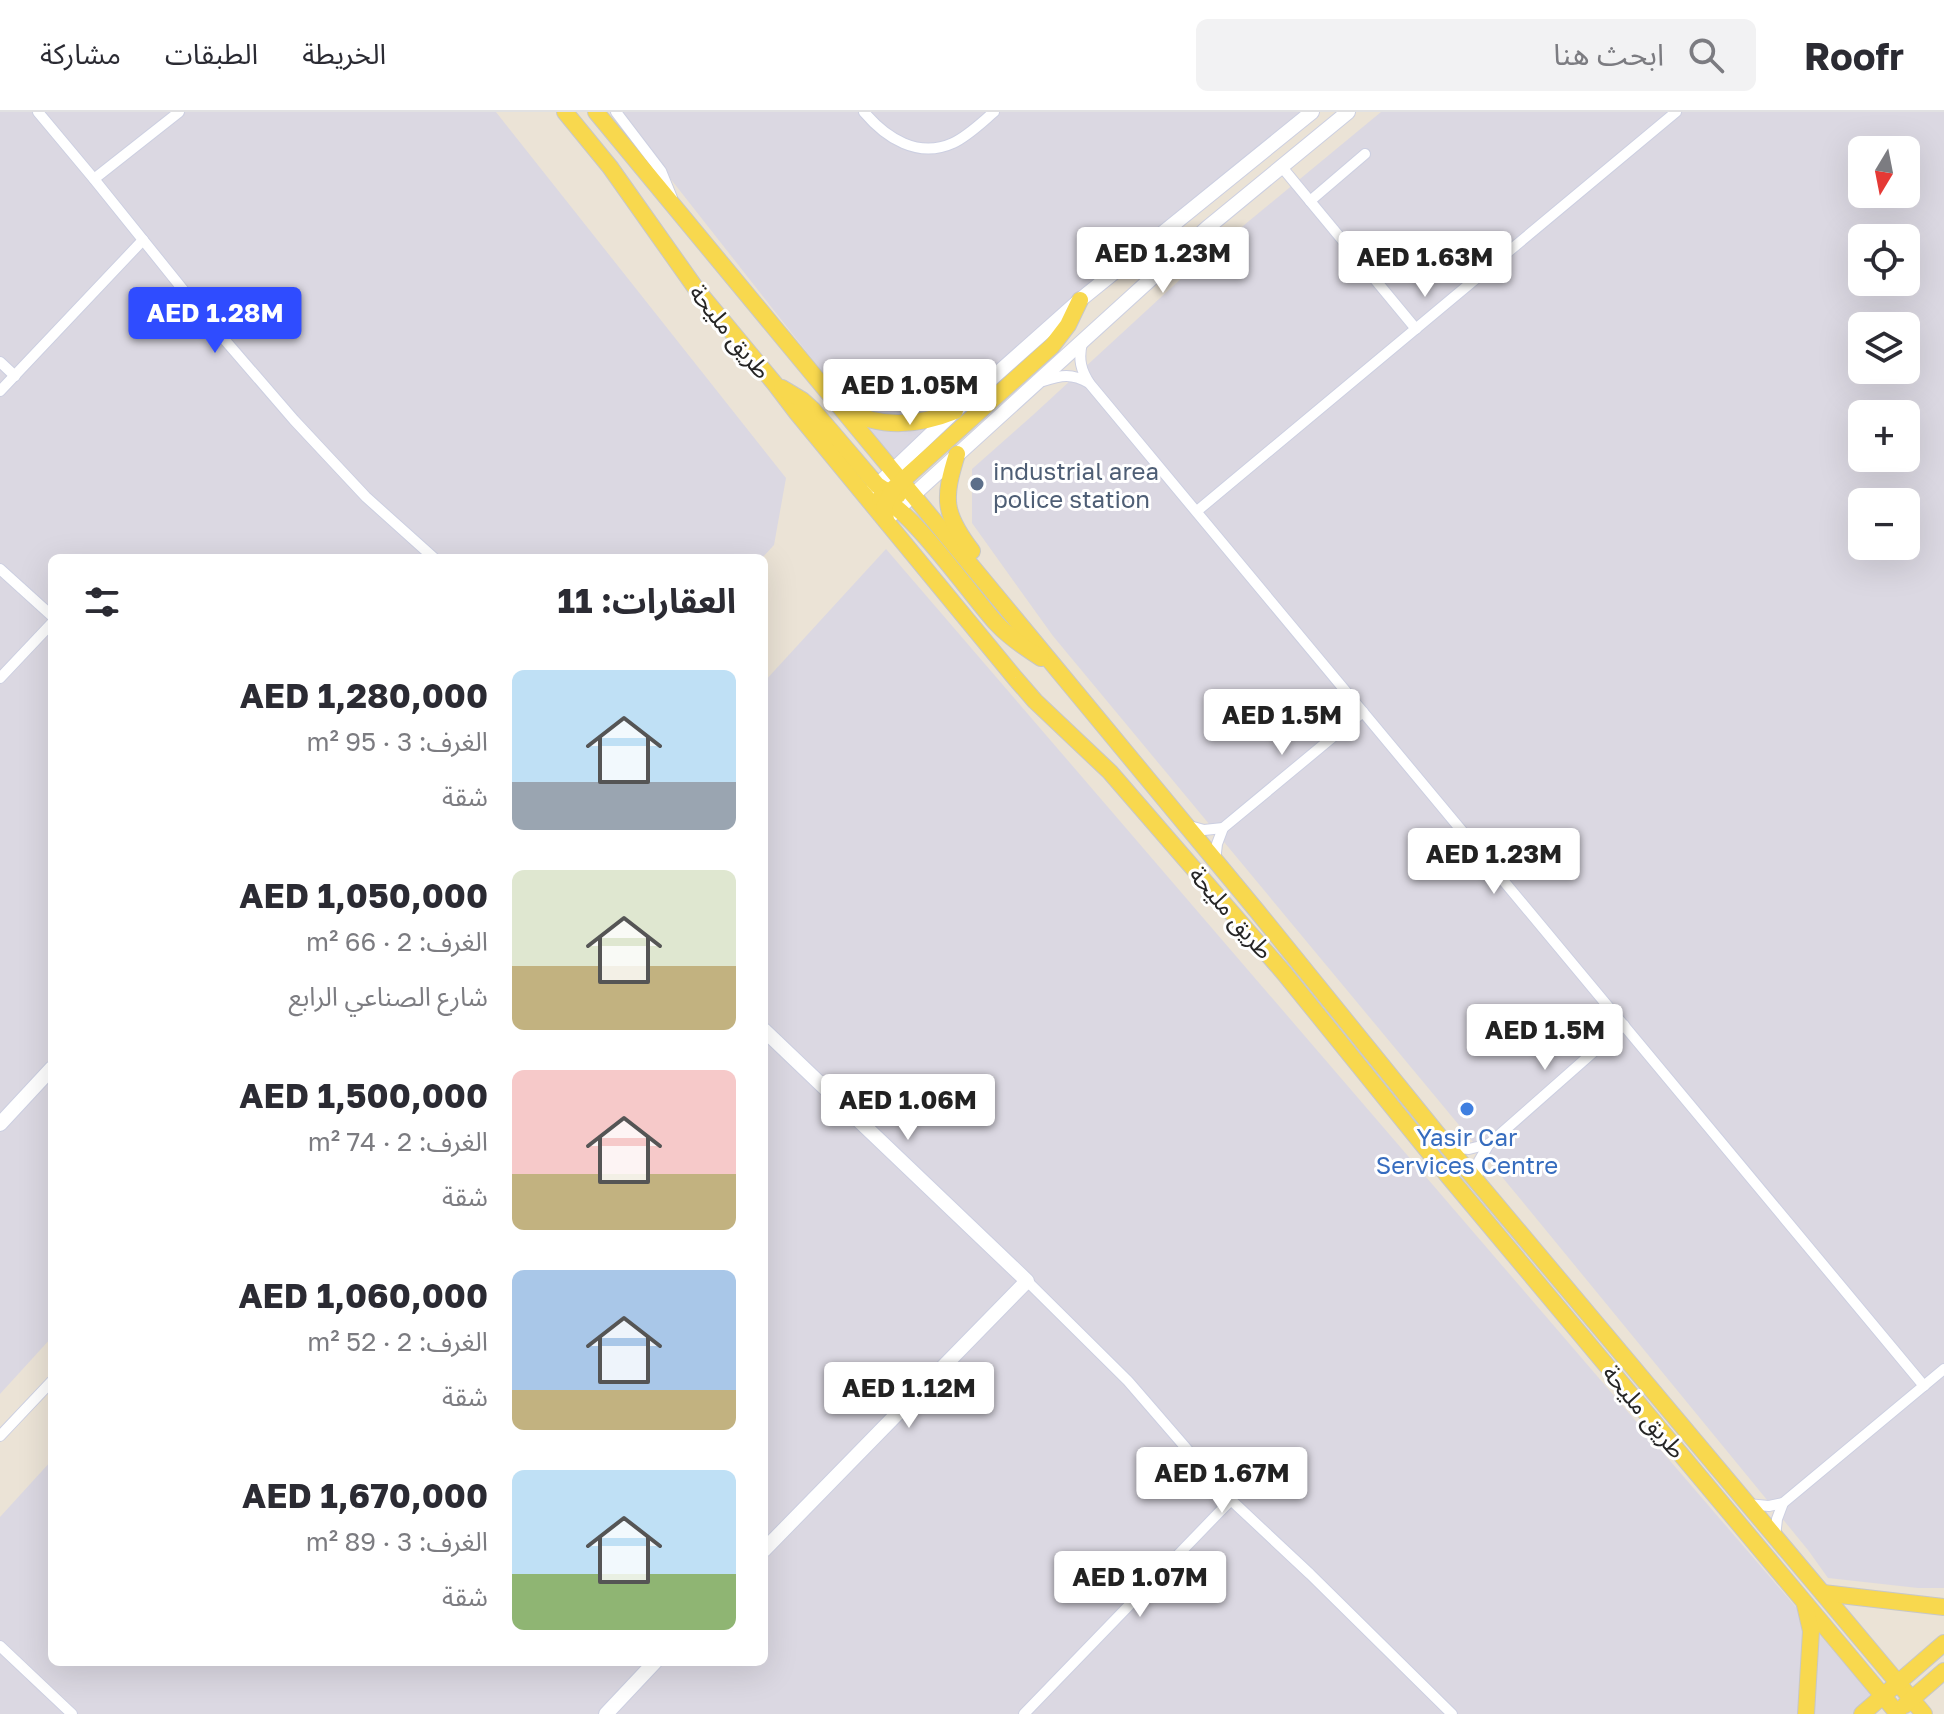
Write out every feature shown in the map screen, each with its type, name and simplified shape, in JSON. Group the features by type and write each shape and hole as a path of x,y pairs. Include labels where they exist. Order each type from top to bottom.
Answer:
{"main road":[{"name":"طريق مليحة","path":"565,112 610,167 697,290 797,413 885,496 912,495 1448,1147 1924,1714"},
{"name":"طريق مليحة","path":"596,112 838,404 885,496 1015,678 1110,772 1284,973 1449,1177 1896,1713"},
{"path":"885,496 955,411 1080,300 1312,112"},
{"path":"912,495 1207,228 1348,112"},
{"path":"885,496 1052,346 1068,325 1080,300"},
{"path":"838,404 870,420 900,424 928,421 955,411"},
{"path":"957,454 949,483 948,509 955,527 983,567 987,585"},
{"path":"885,496 996,623 1018,643 1052,665"},
{"path":"768,1034 1027,1281 768,1546"},
{"path":"0,1124 48,1072"},
{"path":"1654,1421 1664,1425 1679,1421"},
{"path":"1823,1593 1944,1607"},
{"path":"1801,1596 1811,1631 1806,1714"},
{"path":"1862,1714 1944,1643"},
{"path":"606,1714 651,1666"},
{"path":"1896,1713 1944,1671"}],"street":[{"path":"38,112 205,317 324,453 366,497 430,554"},
{"path":"94,179 179,112"},
{"path":"616,112 661,171 673,204"},
{"path":"864,112 892,139 926,148 950,145 994,112"},
{"path":"1197,511 1676,112"},
{"path":"1310,201 1365,154"},
{"path":"1281,166 1416,329"},
{"path":"0,391 143,240"},
{"path":"1082,343 1082,369 1090,384 1924,1386"},
{"path":"0,362 15,376"},
{"path":"1040,382 1065,374 1077,376 1090,384"},
{"path":"0,569 48,612"},
{"path":"0,678 48,627"},
{"path":"1215,861 1223,828 1363,712"},
{"path":"1185,825 1204,830 1223,828"},
{"path":"1477,1181 1479,1161 1489,1144 1624,1025"},
{"path":"1448,1147 1469,1149 1489,1144"},
{"path":"1027,1281 1128,1381 1231,1500 1452,1714"},
{"path":"1747,1504 1769,1506 1783,1503 1944,1369"},
{"path":"0,1436 48,1385"},
{"path":"1030,1712 1231,1500"},
{"path":"1775,1537 1783,1503"},
{"path":"0,1646 72,1714"}],"shaded area":[{"path":"0,112 496,112 786,478 774,545 766,554 48,554 48,1341 0,1394"},
{"path":"618,112 1313,112 894,463"},
{"path":"1381,112 1944,112 1944,1588 1828,1578 1522,1201 1053,636 972,523 972,469 1197,264"},
{"path":"886,549 1874,1698 1858,1714 0,1714 0,1517 48,1464 48,1666 768,1666 768,678"}],"place":[{"name":"industrial area police station","path":"977,484"},
{"name":"Yasir Car Services Centre","path":"1467,1109"}]}
